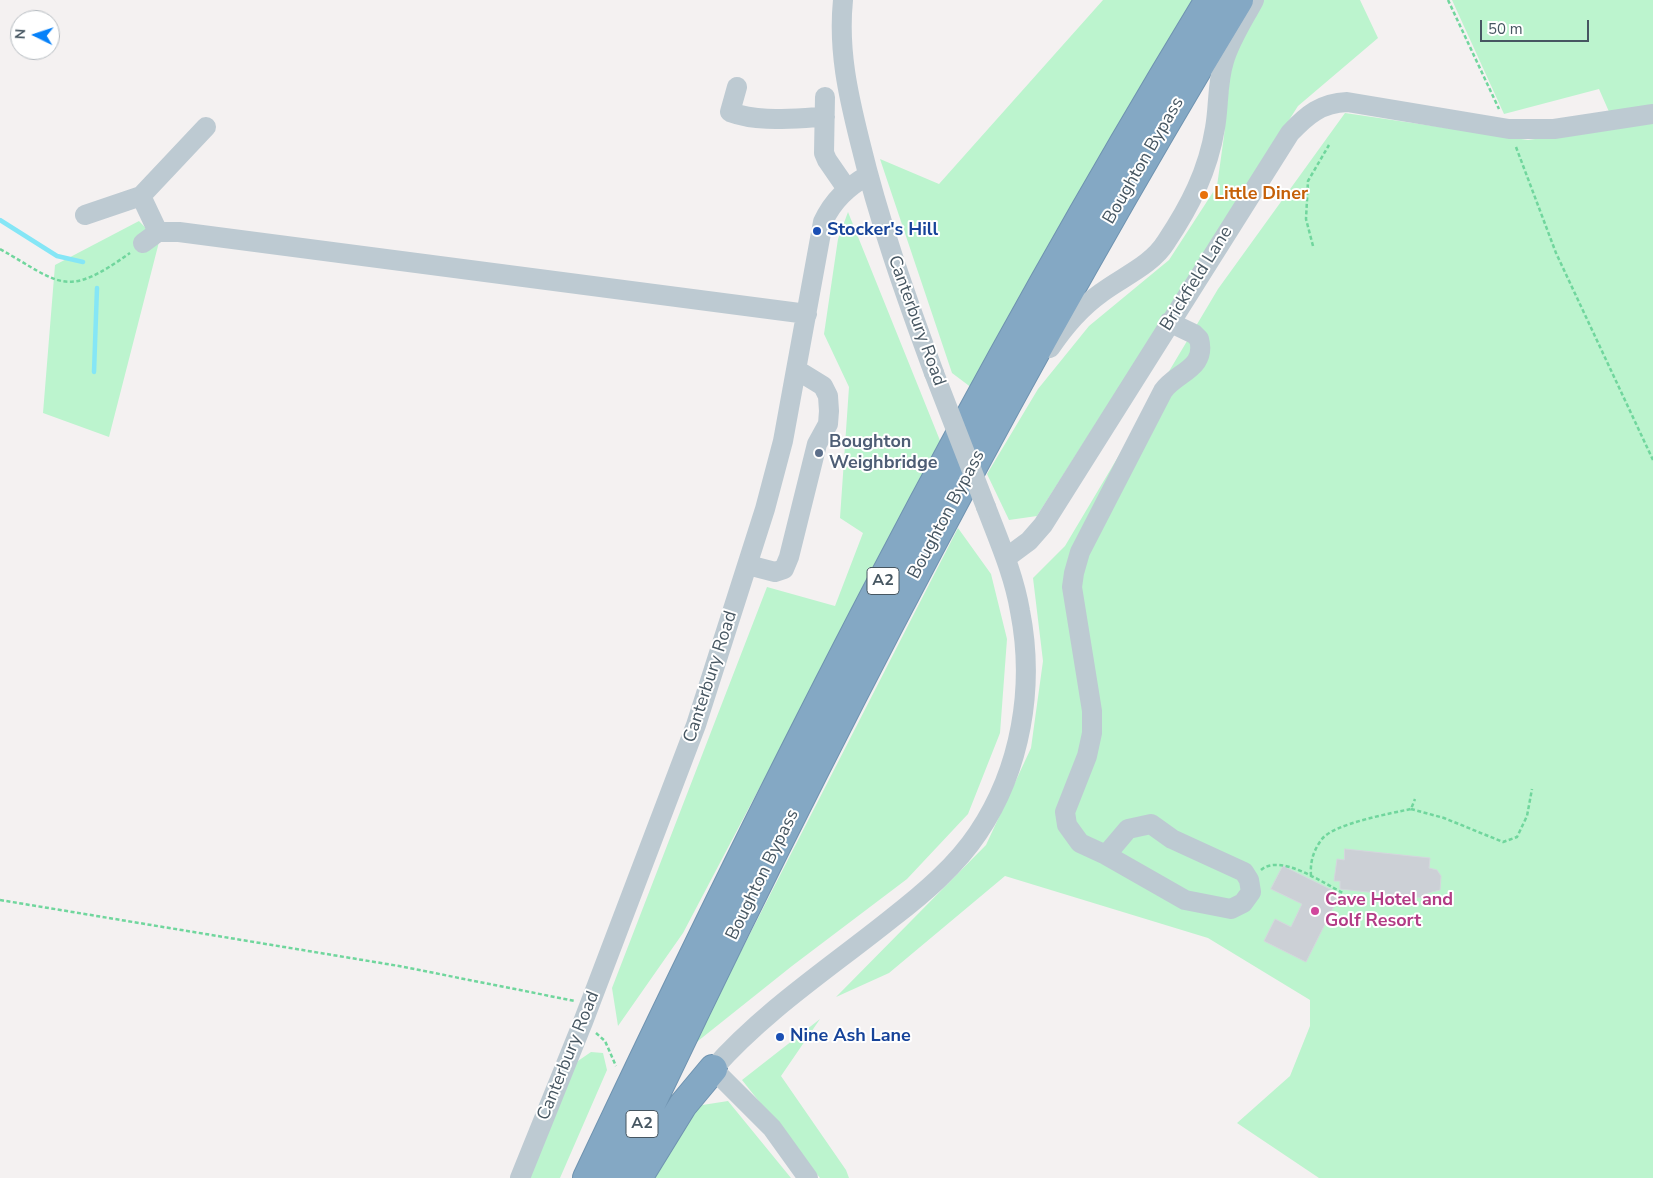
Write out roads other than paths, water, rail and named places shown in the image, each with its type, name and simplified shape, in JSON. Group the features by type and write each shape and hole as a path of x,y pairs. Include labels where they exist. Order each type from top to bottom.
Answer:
{"highway":[{"name":"Boughton Bypass","path":"587,1178 674,993 920,510 1074,229 1209,0"},
{"name":"Boughton Bypass","path":"616,1178 704,994 832,736 999,419 1141,165 1239,0"},
{"path":"638,1178 683,1105 713,1069"}],"street":[{"path":"843,0 841,36 843,65 868,175"},
{"path":"999,419 1074,317 1099,294 1151,259 1165,244 1205,172 1216,126 1218,90 1224,60 1254,0"},
{"path":"737,87 730,112 743,117 759,119 824,117"},
{"path":"825,97 825,157 847,189"},
{"name":"Brickfield Lane","path":"1006,558 1029,541 1043,525 1169,322 1290,133 1313,111 1335,102 1347,102 1509,129 1554,129 1653,114"},
{"path":"85,215 141,196 206,127"},
{"name":"Canterbury Road","path":"520,1178 583,1022 696,725 766,509 783,441 823,222 830,207 847,189 868,175 898,272 934,373 1006,558 1020,611 1026,659 1022,716 1012,762 991,810 978,833 936,881 894,917 782,1002 732,1048 713,1069"},
{"path":"141,196 151,238 179,232 807,314"},
{"path":"1106,855 1128,829 1151,824 1172,840 1244,872 1249,880 1251,892 1243,903 1231,909 1185,900 1106,855 1080,843 1067,825 1064,812 1087,756 1092,733 1092,710 1072,581 1083,545 1163,392 1170,382 1191,369 1199,357 1199,339 1194,334 1169,322"},
{"path":"748,565 775,572 784,569 789,557 817,444 828,424 828,396 823,386 797,370"},
{"path":"713,1069 772,1128 808,1178"}],"waterway":[{"path":"0,220 57,256 83,262"},
{"path":"94,372 97,288"}],"place":[{"name":"Little Diner","path":"1204,195"},
{"name":"Stocker's Hill","path":"817,231"},
{"name":"Boughton Weighbridge","path":"819,453"},
{"name":"Cave Hotel and Golf Resort","path":"1315,911"},
{"name":"Nine Ash Lane","path":"780,1037"}]}
